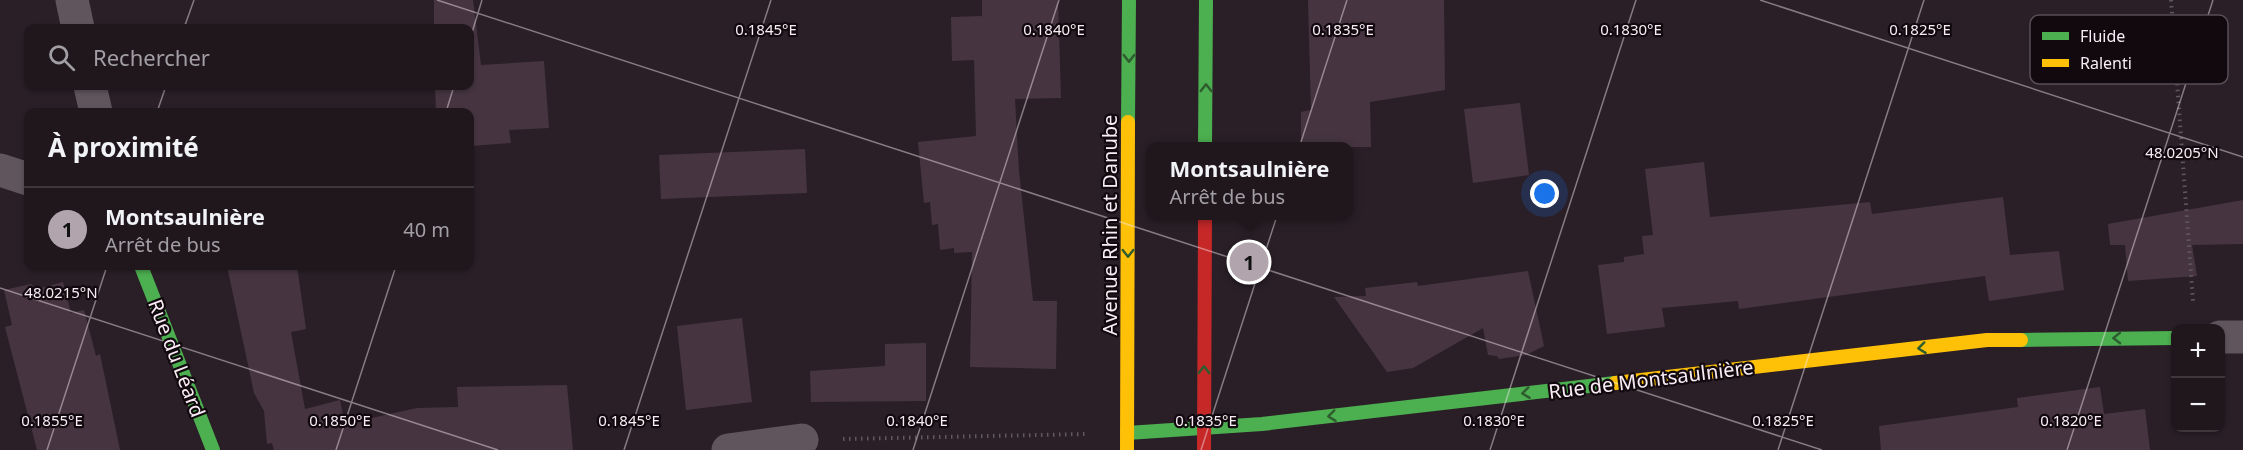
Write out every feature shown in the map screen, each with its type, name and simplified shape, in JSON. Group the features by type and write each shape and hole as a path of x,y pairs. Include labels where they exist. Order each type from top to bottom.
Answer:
{"street":[{"path":"72,0 77,24"},
{"name":"Avenue Rhin et Danube","path":"1127,450 1129,0"},
{"path":"1205,142 1206,0"},
{"path":"91,90 95,108"},
{"path":"0,170 24,178"},
{"path":"1204,450 1205,220"},
{"name":"Rue du Léard","path":"143,270 213,450"},
{"path":"2225,337 2243,337"},
{"name":"Rue de Montsaulnière","path":"1127,432 1262,424 1987,340 2171,338"},
{"path":"728,450 802,440"}],"path":[{"path":"2171,0 2172,15"},
{"path":"2177,84 2193,302"},
{"path":"802,440 1127,432"}],"building":[{"path":"434,0 473,0 481,65 544,61 549,128 509,130 511,143 474,146 474,108 436,108 435,90 474,90 474,24 434,24"},
{"path":"982,0 1058,0 1061,98 1015,99 1019,171 1033,301 1057,301 1056,369 970,367 972,252 954,253 954,248 940,250 938,224 932,225 930,202 924,203 918,142 976,136 974,60 952,61 951,17 982,16"},
{"path":"1308,0 1444,0 1445,90 1370,102 1371,147 1353,147 1353,142 1301,142 1301,112 1311,110"},
{"path":"1520,103 1529,175 1473,183 1464,109"},
{"path":"805,149 807,193 661,199 659,155"},
{"path":"1704,162 1710,217 1870,202 1872,214 2003,197 2010,255 2059,251 2064,290 1989,301 1985,276 1739,309 1738,301 1662,308 1665,327 1607,334 1598,265 1624,262 1624,257 1644,254 1642,236 1653,235 1645,169"},
{"path":"2243,200 2243,244 2192,245 2197,276 2128,281 2125,245 2110,245 2108,224"},
{"path":"228,270 298,270 306,329 291,332 305,409 340,400 345,424 417,408 458,407 457,387 567,385 573,450 274,450 272,443 267,444 264,411 254,393"},
{"path":"1528,271 1544,346 1526,355 1499,359 1497,356 1488,355 1483,328 1413,368 1387,372 1334,297 1366,296 1365,288 1417,282 1418,286"},
{"path":"63,282 71,313 84,310 96,356 100,354 120,450 37,450 5,327 12,325 4,290 31,284 37,289"},
{"path":"742,318 752,402 686,410 677,326"},
{"path":"926,343 926,401 811,402 810,371 885,366 885,344"},
{"path":"2100,387 2104,414 2145,409 2150,450 1881,450 1879,426 2018,407 2017,398"}],"traffic: fast":[{"path":"1128,122 1129,0"},
{"path":"1205,142 1206,0"},
{"path":"143,270 213,450"},
{"path":"2021,340 2171,338"},
{"path":"1127,433 1262,424 1615,383"}],"traffic: slow":[{"path":"1127,450 1128,122"},
{"path":"1615,383 1987,340 2021,340"}],"traffic: jam":[{"path":"1204,450 1205,220"}],"place":[{"name":"Montsaulnière","path":"1249,262"}]}
